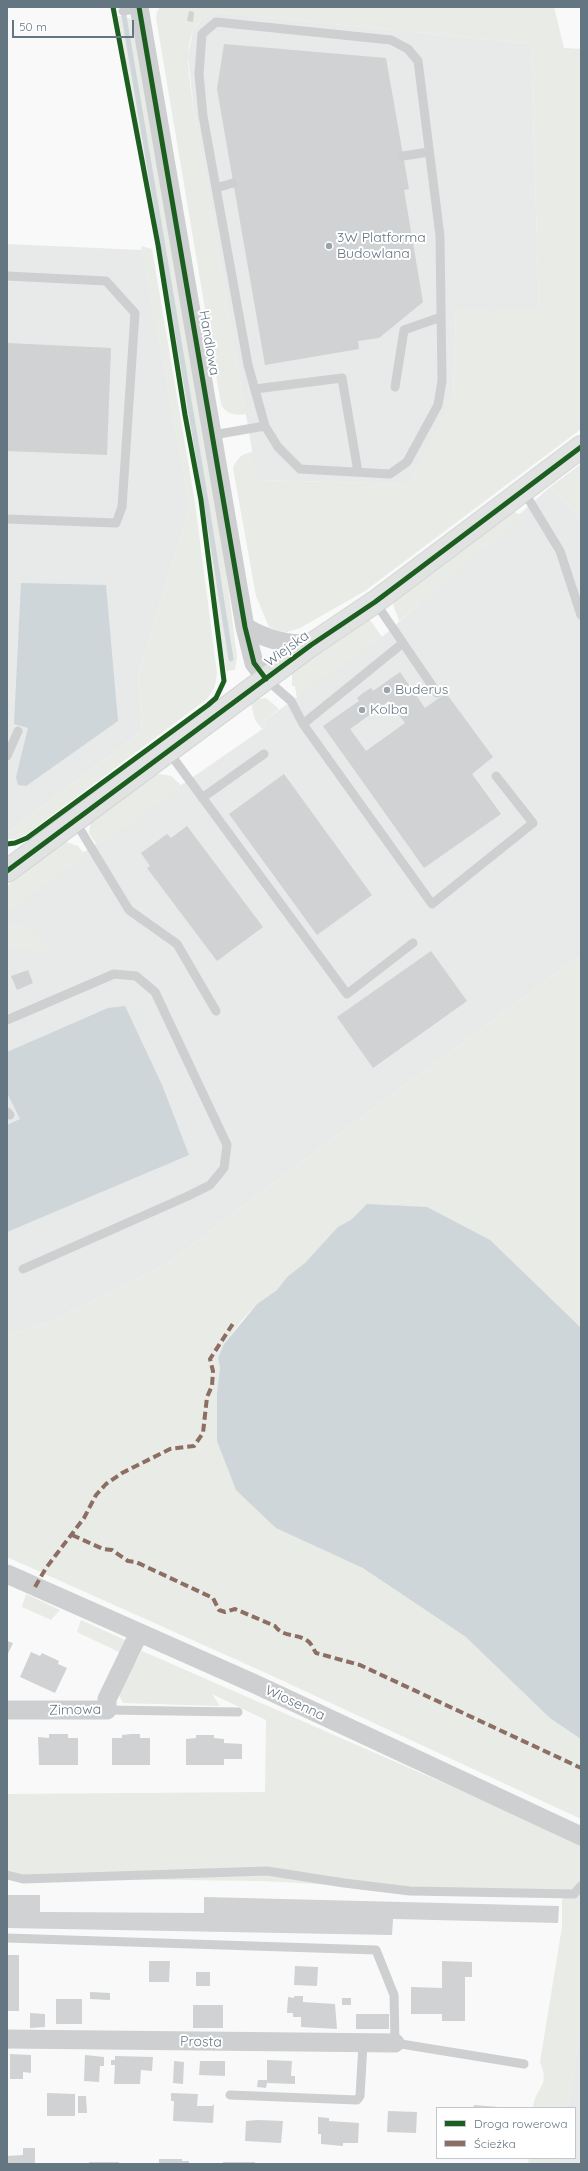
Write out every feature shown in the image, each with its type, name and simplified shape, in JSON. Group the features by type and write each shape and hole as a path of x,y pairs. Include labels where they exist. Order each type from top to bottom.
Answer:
{"street":[{"name":"Handlowa","path":"136,8 213,435 245,627 254,664 266,679"},
{"name":"Wiejska","path":"7,870 75,822 168,751 312,645 375,602 581,447"},
{"path":"245,627 262,637 280,643 312,645"},
{"name":"Wiosenna","path":"7,1574 255,1684 581,1836"},
{"name":"Zimowa","path":"7,1710 107,1710 107,1699 139,1633"},
{"name":"Prosta","path":"7,2039 363,2044 395,2043"}],"lane":[{"path":"216,22 391,40 408,49 418,61 429,152 440,236 442,381 438,405 407,462 390,474 300,469 278,447 265,426 248,365 203,116 199,74 202,34 216,22"},
{"path":"403,156 429,152"},
{"path":"216,188 233,183"},
{"path":"7,276 106,281 135,313 122,507 116,523 7,519"},
{"path":"395,387 404,330 441,317"},
{"path":"255,389 342,378 358,472"},
{"path":"213,435 265,426"},
{"path":"523,490 560,551 581,615"},
{"path":"375,602 437,693"},
{"path":"303,724 403,643"},
{"path":"266,679 291,701 303,724 432,904 533,823 496,776"},
{"path":"7,756 18,731"},
{"path":"168,751 347,994 413,943"},
{"path":"202,798 264,754"},
{"path":"75,822 129,910 177,944 216,1011"},
{"path":"7,1020 114,974 136,976 155,992 227,1145 224,1168 210,1185 23,1269"},
{"path":"107,1710 238,1712"},
{"path":"7,1875 23,1879 266,1871 410,1891 574,1894 581,1886"},
{"path":"7,1938 376,1950 394,1995 395,2043 524,2064"},
{"path":"230,2095 357,2100 360,2096 363,2044"}],"shaded area":[{"path":"160,7 554,7 564,48 581,49 581,429 365,591 300,628 287,632 277,631 269,627 256,596 233,468 240,457 253,452 258,480 408,484 453,398 456,310 539,309 531,44 213,12 197,25 190,39 188,57 189,76 246,414 238,415 231,414 225,410 221,404 156,18"},
{"path":"213,12 531,44 539,310 456,310 453,398 421,463 408,484 257,480 193,103 188,56 193,30 202,20"},
{"path":"118,16 124,16 132,20 224,554 237,657 235,670 226,671"},
{"path":"7,244 142,250 190,507 138,675 142,731 7,833"},
{"path":"141,246 152,249 195,503 217,673 215,684 207,699 27,834 22,837 7,839 7,833 142,731 138,675 190,507"},
{"path":"581,464 581,519 550,487"},
{"path":"550,487 581,519 581,955 265,1189 170,1262 44,1324 7,1335 7,905 267,726 264,721 297,697 293,676 370,620 382,637"},
{"path":"514,512 524,516 399,621 394,607 393,598 507,513"},
{"path":"21,583 106,585 118,721 26,786 18,785 16,777 28,728 14,724"},
{"path":"367,617 382,637 323,680 321,678 297,697 295,686 292,686 292,672"},
{"path":"266,698 279,709 264,721 267,726 262,729 255,720 251,703 258,699"},
{"path":"160,774 171,776 182,786 98,847 89,833 91,819 151,775"},
{"path":"63,841 78,846 86,856 7,913 7,886 22,875 56,844"},
{"path":"7,923 31,926 49,951 7,950"},
{"path":"581,955 581,1376 306,1262 287,1277 277,1290 257,1304 242,1320 224,1344 218,1358 220,1368 581,1718 581,1819 266,1673 7,1557 7,1335 44,1324 170,1262 265,1189"},
{"path":"125,1006 162,1085 189,1155 7,1232 7,1125 20,1119 7,1093 7,1052 108,1008"},
{"path":"367,1204 427,1207 490,1240 581,1328 581,1739 550,1718 466,1637 363,1568 276,1528 236,1490 217,1441 217,1394 220,1368 218,1358 224,1344 257,1304 277,1290 287,1277 306,1262 338,1227 351,1220"},
{"path":"26,1594 60,1610 51,1620 22,1607"},
{"path":"81,1620 127,1641 121,1653 77,1632"},
{"path":"142,1651 581,1843 581,2030 567,2107 533,2107 536,2095 544,2077 540,2062 562,1927 562,1898 263,1881 27,1878 7,1873 7,1794 265,1792 266,1720 212,1694 220,1706 123,1703 118,1693"},
{"path":"581,2030 581,2164 557,2164 558,2159 576,2159 576,2107 567,2107"},
{"path":"529,2159 558,2159 557,2164 528,2164"}],"building":[{"path":"189,11 194,12 193,22 187,21"},
{"name":"3W Platforma Budowlana","path":"224,44 386,58 409,189 404,190 423,302 379,338 358,341 359,349 265,365 217,89"},
{"path":"7,343 111,348 107,455 7,451"},
{"path":"400,672 425,708 446,693 493,757 472,774 501,814 424,868 323,726 359,701 357,698 363,693 371,688 373,691","holes":["389,701 405,723 366,751 350,729"]},
{"path":"284,774 372,895 317,935 229,814"},
{"path":"187,826 263,927 217,961 147,868 150,866 141,853 167,834 171,838"},
{"path":"431,951 467,1001 373,1068 337,1017"},
{"path":"28,970 33,983 17,990 11,976"},
{"path":"7,1641 13,1643 7,1656"},
{"path":"31,1652 40,1656 42,1653 59,1661 58,1664 67,1668 55,1693 20,1677"},
{"path":"49,1734 68,1734 68,1738 78,1738 78,1765 39,1765 38,1737 49,1738"},
{"path":"140,1734 140,1738 150,1738 150,1765 112,1765 112,1738 122,1738 122,1735"},
{"path":"196,1735 214,1735 214,1738 224,1739 224,1743 242,1744 242,1759 224,1759 224,1765 186,1765 186,1739 196,1738"},
{"path":"7,1895 40,1895 40,1912 204,1913 204,1897 559,1906 558,1923 393,1919 392,1935 7,1928"},
{"path":"7,1955 19,1955 19,2011 7,2011"},
{"path":"149,1961 170,1961 169,1982 149,1982"},
{"path":"442,1961 472,1962 472,1977 465,1977 465,2021 442,2021 442,2014 411,2014 411,1987 442,1988"},
{"path":"295,1966 318,1967 317,1986 294,1985"},
{"path":"196,1972 210,1972 210,1986 196,1986"},
{"path":"90,1992 110,1993 110,2000 90,1999"},
{"path":"294,1996 303,1996 303,2002 335,2004 337,2029 301,2027 301,2017 293,2017 293,2013 287,2013 288,1997 294,1998"},
{"path":"342,1998 351,1998 351,2005 342,2005"},
{"path":"56,1999 82,1999 82,2024 56,2024"},
{"path":"193,2005 223,2005 223,2028 193,2028"},
{"path":"30,2013 45,2014 45,2027 30,2028"},
{"path":"356,2014 389,2014 389,2029 356,2029"},
{"path":"10,2054 31,2055 31,2073 23,2072 23,2079 10,2079"},
{"path":"85,2055 104,2057 104,2066 100,2066 99,2082 84,2081"},
{"path":"115,2056 153,2057 152,2071 141,2070 140,2084 114,2084 115,2065 111,2065 111,2060 115,2060"},
{"path":"267,2060 292,2061 291,2076 295,2076 295,2084 267,2083 266,2088 257,2087 258,2080 267,2080"},
{"path":"174,2061 184,2062 183,2084 173,2083"},
{"path":"200,2061 225,2061 225,2076 199,2075"},
{"path":"47,2093 75,2094 75,2116 47,2116"},
{"path":"171,2093 198,2094 197,2106 212,2106 214,2104 213,2123 173,2121 174,2101 171,2101"},
{"path":"78,2096 86,2096 87,2113 78,2113"},
{"path":"474,2105 499,2107 473,2107"},
{"path":"388,2111 417,2112 416,2133 387,2132"},
{"path":"318,2117 329,2118 329,2121 359,2123 358,2143 343,2143 343,2146 321,2144 321,2134 318,2134"},
{"path":"246,2121 283,2121 281,2143 245,2141"},
{"path":"23,2148 35,2148 35,2164 7,2164 7,2156 23,2155"},
{"path":"159,2159 182,2159 182,2161 189,2161 189,2164 159,2164"},
{"path":"89,2162 119,2162 119,2164 89,2164"},
{"path":"223,2162 255,2162 255,2164 223,2164"}],"waterway":[{"path":"123,10 206,501 231,659"}],"marked path":[{"path":"35,1587 46,1568 84,1518 96,1495 106,1484 122,1473 170,1449 194,1446 203,1433 207,1397 212,1386 213,1371 210,1359 234,1322"},
{"path":"72,1535 103,1549 112,1550 128,1561 136,1562 213,1598 219,1610 225,1612 235,1609 275,1626 282,1632 301,1637 310,1643 316,1653 360,1665 581,1768"}],"cycle path":[{"path":"7,844 15,843 27,838 208,705 216,698 224,681 201,500 185,415 158,245 113,7"},
{"path":"139,7 245,627 254,663 266,679"},
{"path":"7,871 311,645 375,602 581,447"}],"place":[{"name":"3W Platforma Budowlana","path":"329,246"},
{"name":"Buderus","path":"387,690"},
{"name":"Kolba","path":"362,710"}]}
